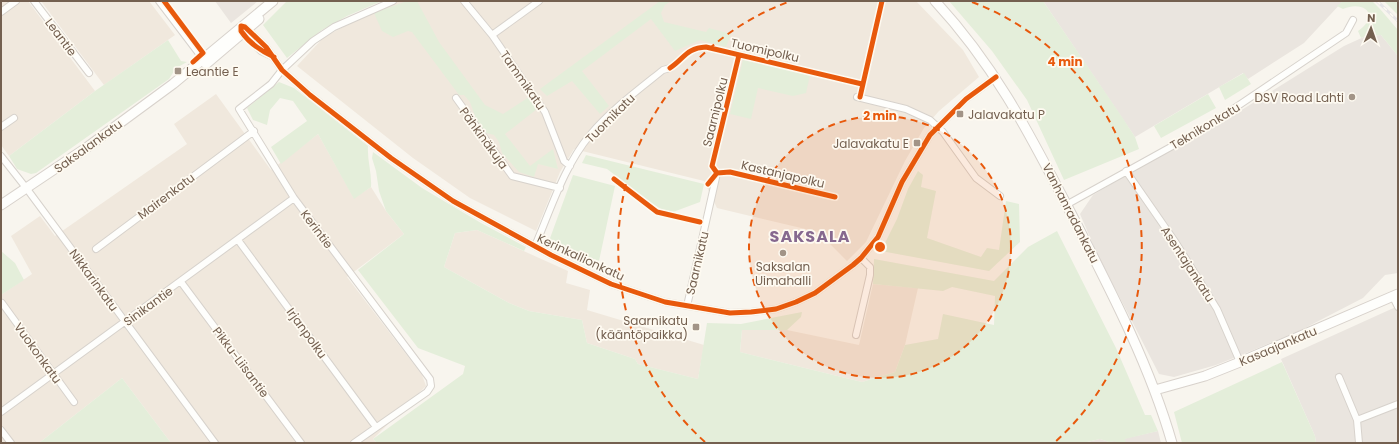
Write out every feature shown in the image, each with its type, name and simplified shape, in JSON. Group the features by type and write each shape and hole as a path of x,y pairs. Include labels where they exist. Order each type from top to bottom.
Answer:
{"street":[{"path":"1,12 16,1"},
{"name":"Leantie","path":"34,1 89,73"},
{"path":"159,1 202,59"},
{"name":"Saksalankatu","path":"1,205 173,84 202,59 244,30 273,1"},
{"name":"Saksalankatu","path":"173,84 198,70 277,1"},
{"path":"282,70 314,41 334,27 393,1"},
{"name":"Tammikatu","path":"464,1 492,35 545,112 564,161 570,166"},
{"path":"492,35 539,1"},
{"name":"Vanhanradankatu","path":"935,1 968,39 996,77 1024,122 1099,268 1155,390 1172,443"},
{"name":"Teknikonkatu","path":"1066,205 1205,128 1346,33 1353,20"},
{"name":"Kerinkallionkatu","path":"244,30 261,51 274,58 282,70 310,95 391,158 453,201 536,246 611,284 665,302 730,313 776,309 815,293 861,258 878,237 902,182 930,134 966,99 996,77"},
{"name":"Tuomikatu","path":"536,246 570,166 590,135 616,109 663,70 670,68"},
{"name":"Kerintie","path":"282,70 271,84 239,109 294,198 430,379 431,386 427,392 376,427"},
{"path":"857,97 924,116 937,126 976,178 1000,196"},
{"name":"Pähkinäkuja","path":"456,98 512,176 560,188"},
{"path":"1,127 14,118"},
{"name":"Mairenkatu","path":"96,249 254,131"},
{"name":"Nikkarinkatu","path":"1,156 27,188 215,443"},
{"name":"Asentajankatu","path":"1126,171 1176,243 1217,309 1240,362"},
{"name":"Saarnikatu","path":"687,306 717,173"},
{"name":"Sinikantie","path":"1,412 294,198"},
{"name":"Irjanpolku","path":"238,240 376,427"},
{"path":"856,335 870,275 870,267 861,258"},
{"name":"Pikku-Liisantie","path":"181,282 301,443"},
{"path":"1396,295 1398,307"},
{"name":"Kasaajankatu","path":"1155,390 1205,376 1396,295"},
{"name":"Vuokonkatu","path":"2,303 74,402"},
{"path":"1339,377 1357,420 1359,443"},
{"path":"1357,420 1398,404"},
{"path":"354,443 376,427"},
{"path":"1,430 10,443"}],"shaded area":[{"path":"1,1 28,1 95,91 9,156 1,145"},
{"path":"41,1 149,1 175,35 104,85"},
{"path":"215,1 258,1 231,23"},
{"path":"400,1 916,1 963,50 979,77 939,111 924,128 905,161 866,242 847,261 818,232 717,208 704,181 574,149 560,172 536,231 470,198 413,158 297,66 324,37 376,10"},
{"path":"1043,1 1343,1 1304,43 1248,79 1243,73 1135,137"},
{"path":"1381,35 1398,56 1398,273 1385,275 1363,298 1303,329 1251,351 1216,365 1174,377 1159,374 1095,249 1080,214 1093,195 1148,162 1216,126 1344,46 1366,36"},
{"path":"216,94 271,170 318,134 354,198 371,187 386,211 404,234 347,277 422,375 426,386 373,439 377,443 171,443 122,378 39,443 1,443 1,295 32,274 11,236 40,216 55,236 187,144 174,124"},
{"path":"477,230 568,271 566,283 590,290 587,310 704,345 698,379 638,364 635,359 587,343 582,320 529,311 509,303 444,267 455,233"},
{"path":"873,284 918,288 905,345 895,372 862,382 740,352 742,330 787,330 859,345"},
{"path":"1398,306 1398,443 1316,443 1315,436 1281,359"},
{"path":"1158,431 1161,443 1083,443 1100,439 1109,442"}],"green space":[{"path":"287,1 382,1 347,16 322,30 287,58 263,25"},
{"path":"407,1 417,1 439,42 485,105 503,114 529,97 537,109 505,134 530,166 553,149 558,169 538,164 534,177 519,172 502,153 499,142 494,135 486,133 476,119 470,102 464,95 459,95 412,32 408,31 393,37 382,31 374,13"},
{"path":"660,1 671,1 665,5 661,13 664,22 706,32 709,28 731,34 726,47 700,40 675,51 651,19 582,71 609,106 600,114 572,81 547,96 540,89"},
{"path":"949,1 1043,1 1135,137 1139,149 1064,180 1027,100 992,51"},
{"path":"1343,1 1372,1 1376,4 1398,30 1398,56 1381,35 1366,36 1361,38 1358,31 1365,25 1369,15 1363,8 1357,6 1343,9 1337,6"},
{"path":"1384,1 1396,1 1398,3 1398,15"},
{"path":"168,40 181,61 187,62 176,68 169,79 36,173 31,174 17,169 9,156 95,91"},
{"path":"743,60 810,75 806,93 793,96 758,88 751,119 730,114"},
{"path":"1244,73 1251,84 1225,100 1219,87"},
{"path":"279,82 294,88 368,146 371,187 354,199 318,134 281,164 271,147 307,121 293,101 280,98 270,110 267,125 253,120 247,108"},
{"path":"1208,94 1216,108 1161,138 1154,126"},
{"path":"373,152 422,188 481,223 526,247 524,251 477,230 455,233 444,267 509,303 529,311 582,320 587,343 635,359 638,364 698,379 707,323 741,324 802,312 801,317 787,330 742,330 740,352 862,382 895,372 905,345 938,339 943,314 994,325 995,296 952,287 943,291 873,284 874,259 994,281 1028,247 1057,231 1116,348 1145,415 1151,415 1158,431 1125,439 1126,443 1111,443 1116,441 1109,442 1100,439 1083,443 377,443 373,439 463,374 465,366 418,348 358,270 404,234 386,211 379,191 376,171 372,158"},
{"path":"586,155 704,184 700,202 673,212 661,209 632,191 623,181 607,169 582,163"},
{"path":"918,171 923,175 921,187 936,191 927,238 981,257 987,248 999,250 1006,201 1019,204 1020,242 989,271 881,251 897,219 908,189"},
{"path":"573,175 615,186 599,261 555,245 549,241"},
{"path":"1,251 15,263 24,280 1,295"},
{"path":"1282,362 1315,436 1316,443 1182,443 1174,412"},
{"path":"122,378 171,443 39,443"}],"railway":[{"path":"1377,1 1398,21"}],"cycle path":[{"path":"164,1 203,53 193,62"},
{"path":"860,97 882,1"},
{"path":"274,57 269,55 264,52 252,43 241,31 241,26 245,27 266,47 282,70 310,95 391,158 453,201 551,255 611,284 665,302 730,313 776,309 796,302 815,293 861,258 878,237 902,182 930,135 966,99 996,77"},
{"name":"Tuomipolku","path":"670,68 694,49 706,47 862,84"},
{"name":"Tuomipolku","path":"717,173 712,166 739,55"},
{"name":"Kastanjapolku","path":"708,184 717,173 730,172 835,197"},
{"path":"614,179 657,212 700,222"}],"place":[{"name":"Leantie E","path":"178,71"},
{"name":"DSV Road Lahti","path":"1352,97"},
{"name":"Jalavakatu P","path":"960,114"},
{"name":"Jalavakatu E","path":"917,143"},
{"name":"Saksalan Uimahalli","path":"783,253"},
{"name":"Saarnikatu (kääntöpaikka)","path":"696,327"}],"district":[{"name":"SAKSALA","path":"810,236"}]}
